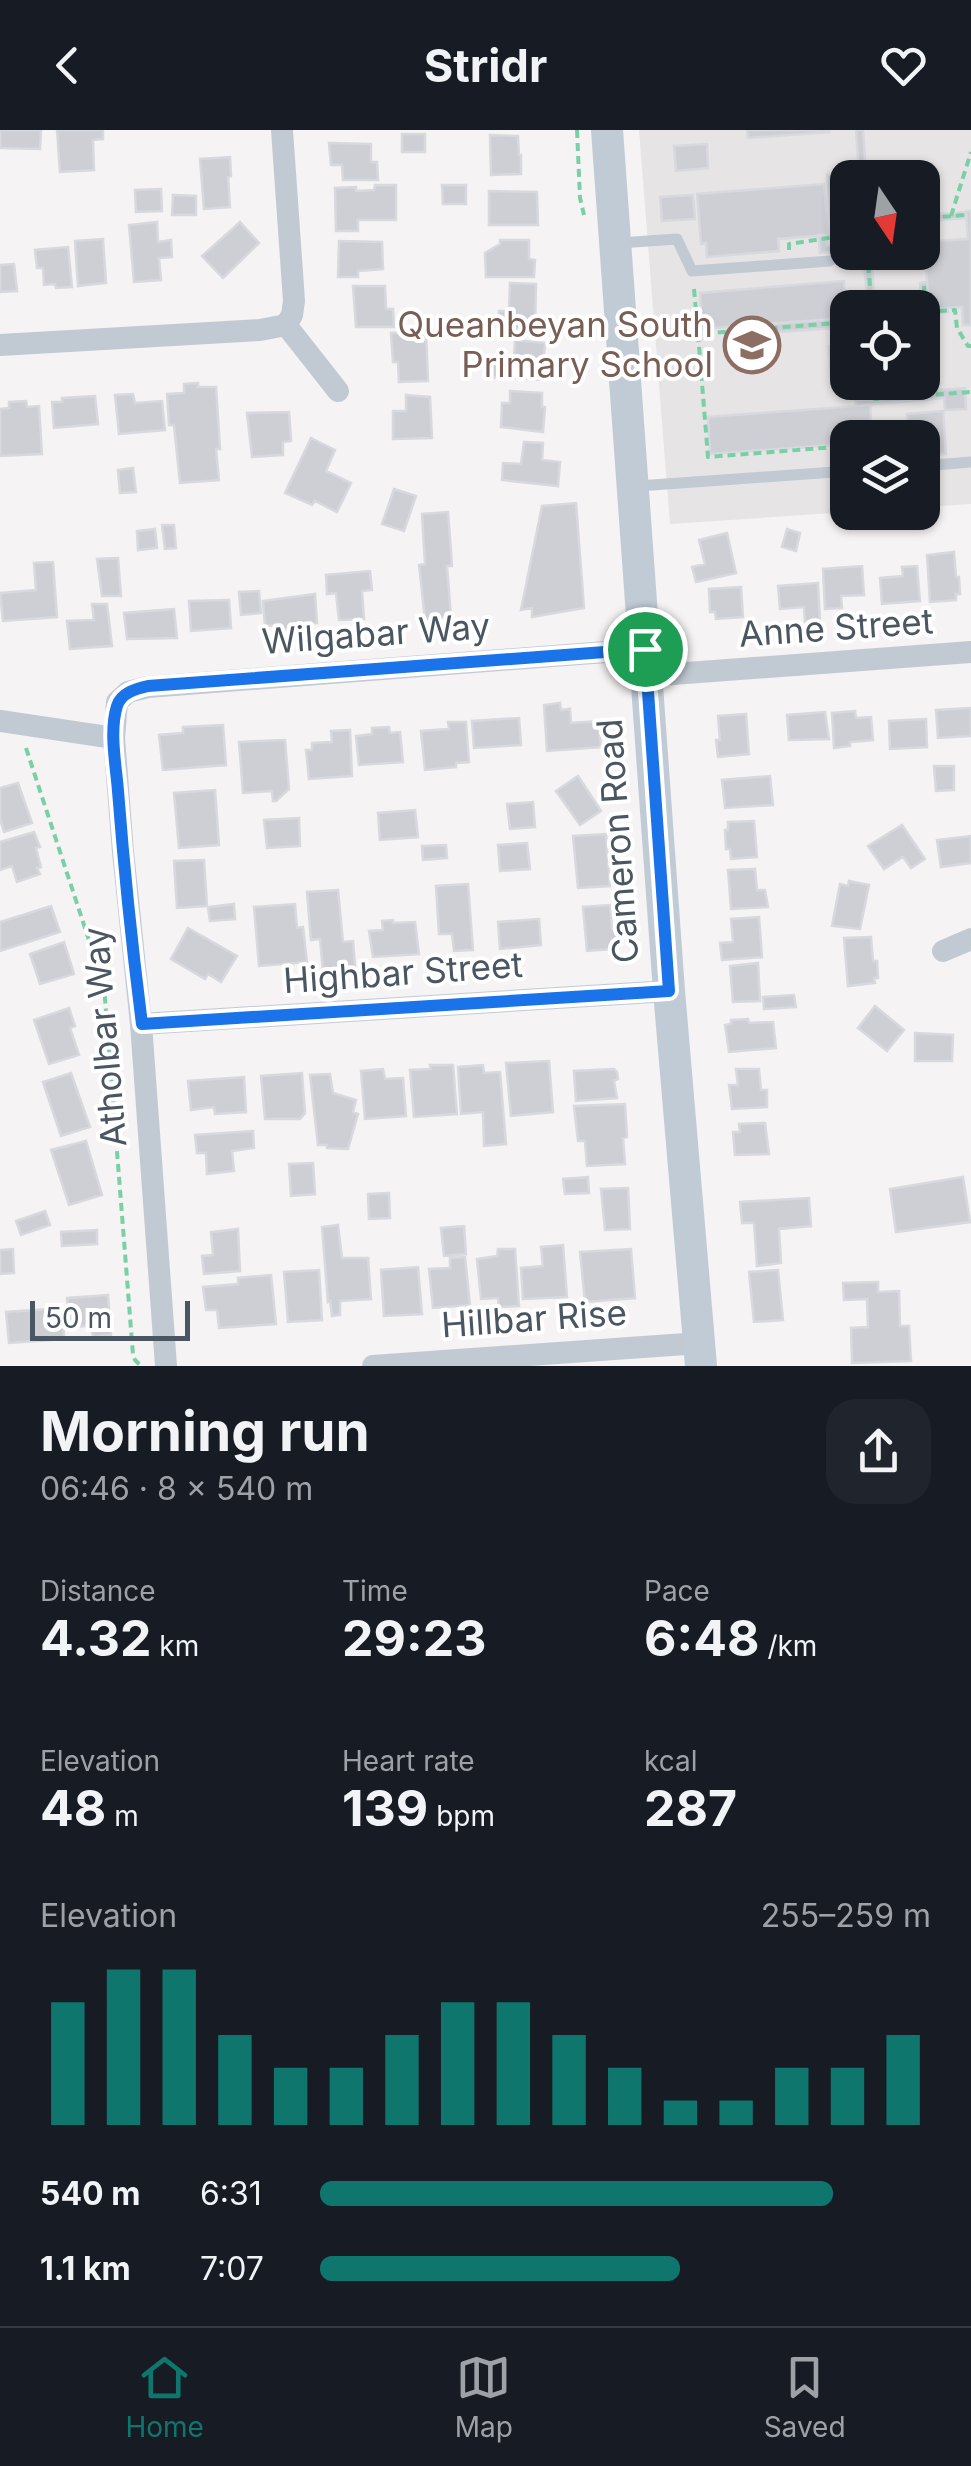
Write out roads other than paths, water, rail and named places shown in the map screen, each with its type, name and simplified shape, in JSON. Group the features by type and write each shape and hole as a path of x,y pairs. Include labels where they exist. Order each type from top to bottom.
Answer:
{"street":[{"path":"0,346 260,330 286,325 294,302 282,130"},
{"name":"Cameron Road","path":"607,130 669,991 700,1354"},
{"path":"286,325 338,391"},
{"name":"Anne Street","path":"645,662 971,652"},
{"name":"Wilgabar Way","path":"118,702 128,692 148,686 645,662"},
{"name":"Atholbar Way","path":"118,702 114,738 142,1024 166,1366"},
{"path":"10,722 114,738"},
{"path":"944,951 971,939"},
{"name":"Highbar Street","path":"142,1024 669,991"},
{"name":"Hillbar Rise","path":"372,1366 700,1354"}],"lane":[{"path":"615,244 677,239 692,271 830,261"},
{"path":"940,465 971,462"},
{"path":"634,487 830,472"}],"place":[{"name":"Queanbeyan South Primary School","path":"752,345"}]}
